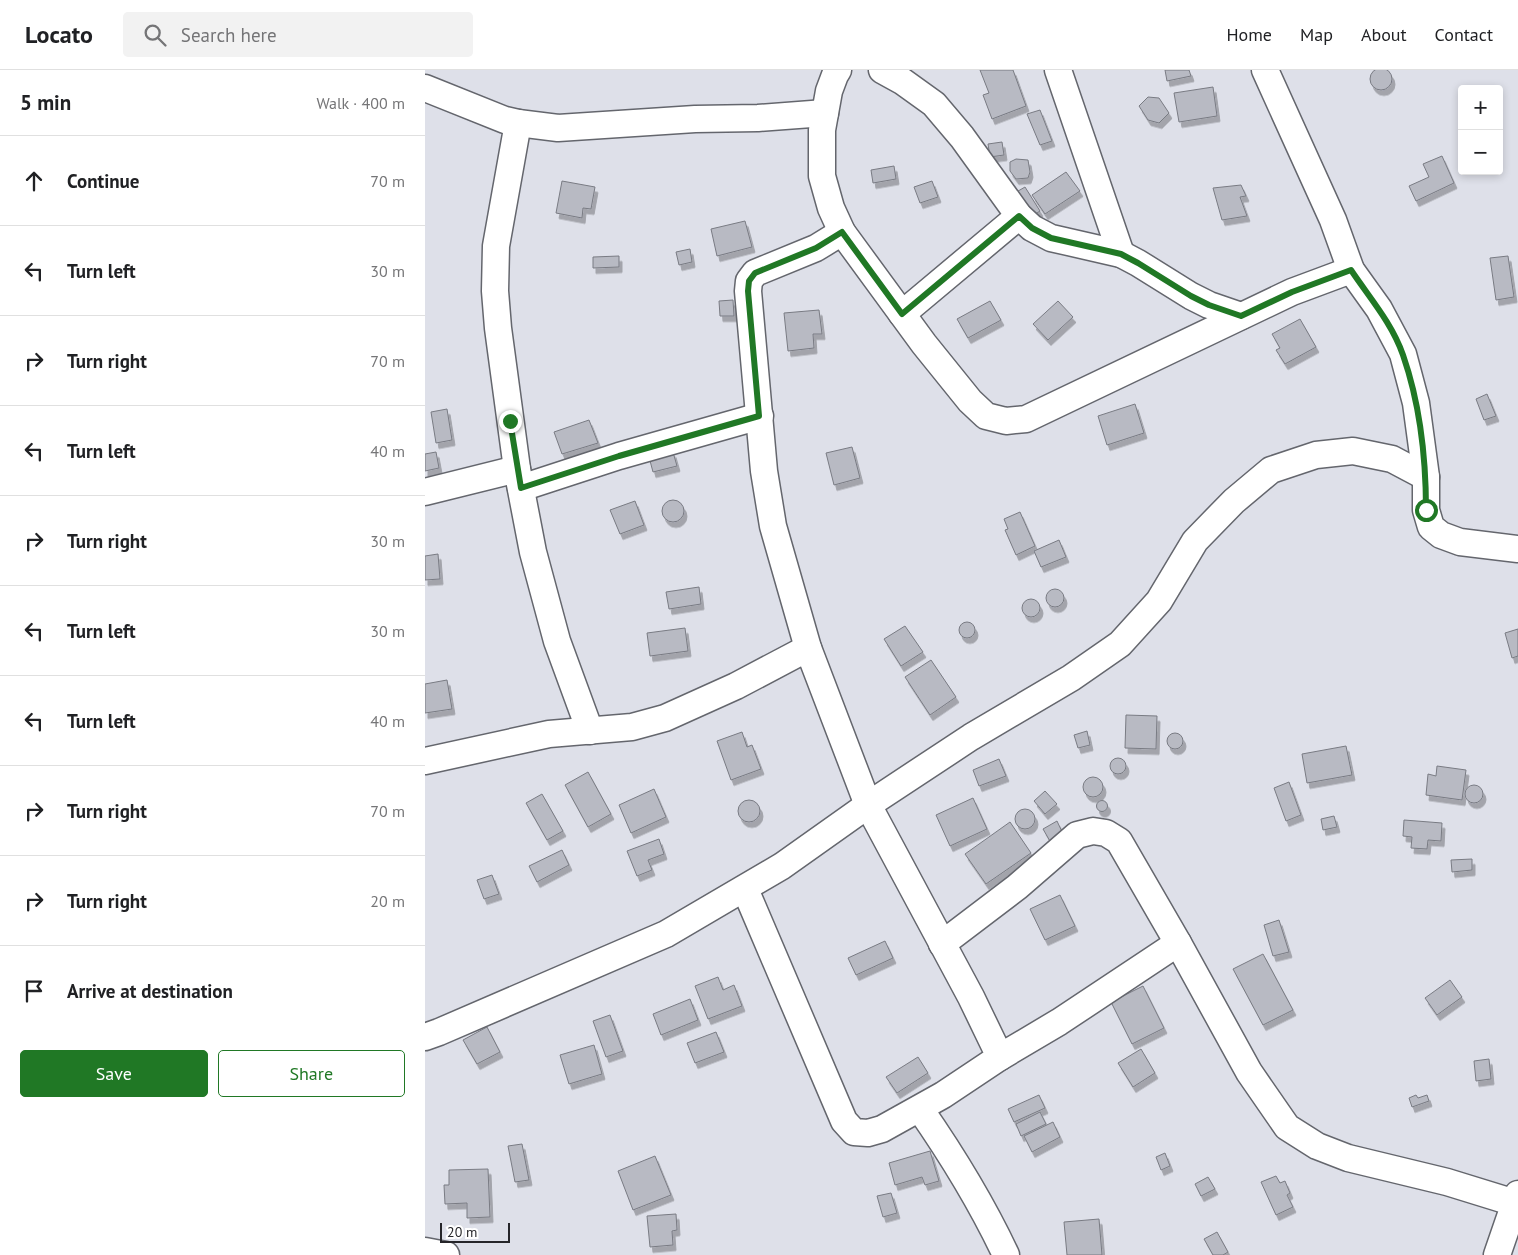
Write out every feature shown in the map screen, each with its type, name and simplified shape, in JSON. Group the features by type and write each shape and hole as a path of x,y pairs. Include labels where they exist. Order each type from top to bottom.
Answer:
{"street":[{"path":"838,70 829,92 822,130 822,176 831,208 842,232 902,314 969,401 986,416 1006,421 1026,419 1292,292 1351,270"},
{"path":"881,70 902,81 934,104 962,137 1019,216 1032,228 1051,238 1121,254 1191,296 1209,305 1241,316"},
{"path":"1058,70 1121,254"},
{"path":"1265,70 1333,220 1351,270 1379,309 1403,354 1416,403 1426,477 1426,510 1431,527 1441,536 1460,542 1518,549"},
{"path":"425,88 505,120 558,128 825,113"},
{"path":"518,123 496,246 495,291 498,328 519,479 533,552 557,641 590,731"},
{"path":"902,314 1019,216"},
{"path":"842,232 816,248 755,273 749,281 748,291 764,471 773,526 808,648 868,805 971,997 1000,1057"},
{"path":"425,492 519,479 619,456 759,416"},
{"path":"425,1037 666,934 782,866 868,805 971,737 1071,678 1120,644 1159,601 1195,541 1234,501 1271,470 1316,454 1353,451 1392,459 1426,477"},
{"path":"425,761 549,734 632,727 665,718 736,686 808,648"},
{"path":"942,944 1017,887 1077,835 1093,831 1119,840 1249,1072 1287,1127 1317,1146 1348,1158 1517,1198 1497,1255"},
{"path":"745,889 843,1121 854,1132 867,1133 882,1129 920,1109 1000,1057 1059,1022 1178,943"},
{"path":"920,1109 941,1140 997,1236 1006,1255"},
{"path":"425,1251 445,1255"}],"building":[{"path":"1381,68 1389,71 1392,79 1389,87 1381,90 1373,87 1370,79 1373,71"},
{"path":"980,70 1013,70 1026,106 992,119 983,95 989,93"},
{"path":"1165,70 1189,70 1191,76 1167,81"},
{"path":"1213,87 1217,116 1179,122 1174,93"},
{"path":"1148,97 1159,98 1169,113 1159,123 1148,120 1139,106"},
{"path":"1040,110 1052,141 1040,145 1027,114"},
{"path":"1002,142 1004,155 990,157 988,144"},
{"path":"1442,156 1454,183 1416,201 1409,186 1429,177 1423,164"},
{"path":"1016,159 1028,160 1030,172 1028,178 1016,179 1010,171 1010,162"},
{"path":"894,166 896,179 873,183 871,170"},
{"path":"1066,172 1080,191 1045,214 1032,195"},
{"path":"562,181 595,187 591,209 583,208 582,218 556,213"},
{"path":"932,181 938,197 920,203 914,187"},
{"path":"1241,185 1246,196 1240,197 1247,216 1222,220 1213,188"},
{"path":"1025,187 1040,211 1028,219 1013,194"},
{"path":"745,221 752,247 717,256 711,229"},
{"path":"690,249 692,262 679,265 676,252"},
{"path":"619,256 619,267 593,268 593,257"},
{"path":"1508,256 1514,297 1496,300 1490,258"},
{"path":"733,300 734,316 720,316 719,301"},
{"path":"990,301 1001,320 968,338 957,319"},
{"path":"1058,301 1073,317 1048,340 1033,324"},
{"path":"819,310 822,334 813,334 814,348 788,351 784,313"},
{"path":"1300,319 1316,347 1285,364 1276,350 1280,348 1272,334"},
{"path":"1487,394 1496,416 1484,420 1476,399"},
{"path":"1135,404 1144,433 1107,445 1098,416"},
{"path":"447,409 452,440 436,443 431,412"},
{"path":"589,420 598,443 562,454 554,432"},
{"path":"852,447 860,478 834,485 826,453"},
{"path":"436,452 439,468 425,471 425,454"},
{"path":"673,452 677,466 653,472 649,457"},
{"path":"673,500 681,503 684,511 681,519 673,522 665,519 662,511 665,503"},
{"path":"635,501 644,525 620,534 610,510"},
{"path":"1020,512 1035,546 1016,555 1005,530 1008,529 1004,519"},
{"path":"1059,540 1066,557 1041,567 1034,551"},
{"path":"438,554 440,579 425,580 425,556"},
{"path":"699,587 701,604 669,609 666,592"},
{"path":"1055,589 1061,592 1064,598 1061,604 1055,607 1049,604 1046,598 1049,592"},
{"path":"1031,599 1037,602 1040,608 1037,614 1031,617 1025,614 1022,608 1025,602"},
{"path":"964,622 970,622 975,627 973,636 964,638 959,633 959,627"},
{"path":"905,626 923,652 901,666 884,639"},
{"path":"685,628 688,651 650,656 647,633"},
{"path":"1518,629 1518,656 1512,658 1505,633"},
{"path":"931,660 956,697 930,715 905,677"},
{"path":"447,680 452,709 425,713 425,684"},
{"path":"1126,715 1157,716 1156,749 1125,748"},
{"path":"1087,731 1090,745 1078,748 1074,735"},
{"path":"742,732 747,747 752,745 761,769 731,780 717,741"},
{"path":"1172,733 1178,733 1183,738 1181,747 1172,749 1167,744 1167,738"},
{"path":"1346,746 1352,775 1307,783 1302,754"},
{"path":"1118,758 1124,760 1126,766 1124,772 1118,774 1112,772 1110,766 1112,760"},
{"path":"999,759 1006,776 979,786 973,770"},
{"path":"1437,766 1466,770 1462,800 1426,795 1428,774 1436,776"},
{"path":"588,772 611,814 588,827 565,785"},
{"path":"1093,777 1100,780 1103,787 1100,794 1093,797 1086,794 1083,787 1086,780"},
{"path":"1289,782 1301,815 1286,821 1274,788"},
{"path":"1474,785 1480,788 1483,794 1480,800 1474,803 1468,800 1465,794 1468,788"},
{"path":"654,789 666,817 631,833 619,805"},
{"path":"1045,791 1057,804 1045,814 1034,801"},
{"path":"542,794 563,831 547,840 526,803"},
{"path":"973,798 987,829 950,846 936,815"},
{"path":"749,800 757,803 760,811 757,819 749,822 741,819 738,811 741,803"},
{"path":"1102,800 1108,806 1102,812 1096,806"},
{"path":"1025,809 1032,812 1035,819 1032,826 1025,829 1018,826 1015,819 1018,812"},
{"path":"1334,816 1337,827 1323,830 1321,819"},
{"path":"1404,820 1442,823 1441,841 1428,840 1427,849 1411,848 1412,837 1403,836"},
{"path":"1057,821 1064,836 1051,843 1043,829"},
{"path":"1010,822 1031,853 986,884 965,854"},
{"path":"659,839 664,854 648,860 652,870 637,876 627,851"},
{"path":"562,850 569,865 537,882 529,866"},
{"path":"1472,859 1472,870 1452,872 1451,860"},
{"path":"492,875 499,894 484,899 477,880"},
{"path":"1060,895 1075,926 1045,940 1030,909"},
{"path":"1279,920 1289,952 1273,956 1264,925"},
{"path":"885,941 893,958 856,975 848,958"},
{"path":"1263,954 1293,1010 1263,1025 1233,969"},
{"path":"718,977 723,990 734,985 742,1006 708,1019 695,986"},
{"path":"1450,980 1462,997 1437,1015 1425,998"},
{"path":"1143,986 1164,1028 1132,1044 1111,1002"},
{"path":"690,999 698,1020 661,1035 653,1014"},
{"path":"610,1015 623,1051 606,1057 593,1021"},
{"path":"487,1027 500,1052 477,1064 463,1040"},
{"path":"716,1032 724,1052 695,1063 687,1043"},
{"path":"594,1045 602,1074 569,1084 560,1055"},
{"path":"1141,1049 1155,1073 1133,1087 1118,1063"},
{"path":"918,1057 928,1073 897,1093 886,1077"},
{"path":"1489,1059 1491,1079 1476,1081 1474,1061"},
{"path":"1039,1095 1045,1108 1014,1122 1008,1109"},
{"path":"1416,1095 1418,1098 1427,1095 1429,1101 1412,1107 1409,1098"},
{"path":"1040,1112 1046,1124 1021,1136 1016,1124"},
{"path":"1053,1122 1060,1137 1032,1152 1024,1136"},
{"path":"522,1144 529,1180 515,1182 508,1146"},
{"path":"930,1151 939,1181 925,1185 922,1177 895,1185 889,1163"},
{"path":"1165,1153 1170,1166 1161,1170 1156,1157"},
{"path":"655,1156 671,1195 633,1210 618,1171"},
{"path":"488,1169 490,1217 467,1218 467,1203 445,1204 444,1185 449,1185 449,1170"},
{"path":"1276,1176 1280,1183 1285,1181 1290,1193 1287,1195 1293,1207 1276,1215 1261,1182"},
{"path":"1208,1177 1215,1189 1201,1196 1195,1184"},
{"path":"891,1193 897,1213 883,1217 877,1196"},
{"path":"676,1214 677,1230 672,1231 673,1245 650,1247 647,1216"},
{"path":"1099,1219 1102,1255 1067,1255 1064,1222"},
{"path":"1217,1232 1228,1252 1223,1255 1213,1255 1204,1239"}],"route":[{"path":"510,421 521,488 619,456 759,416 748,291 749,281 755,273 816,248 842,232 902,314 1019,216 1032,228 1051,238 1121,254 1191,296 1209,305 1241,316 1292,292 1351,270 1379,309 1403,354 1416,403 1426,477 1426,510"}]}
